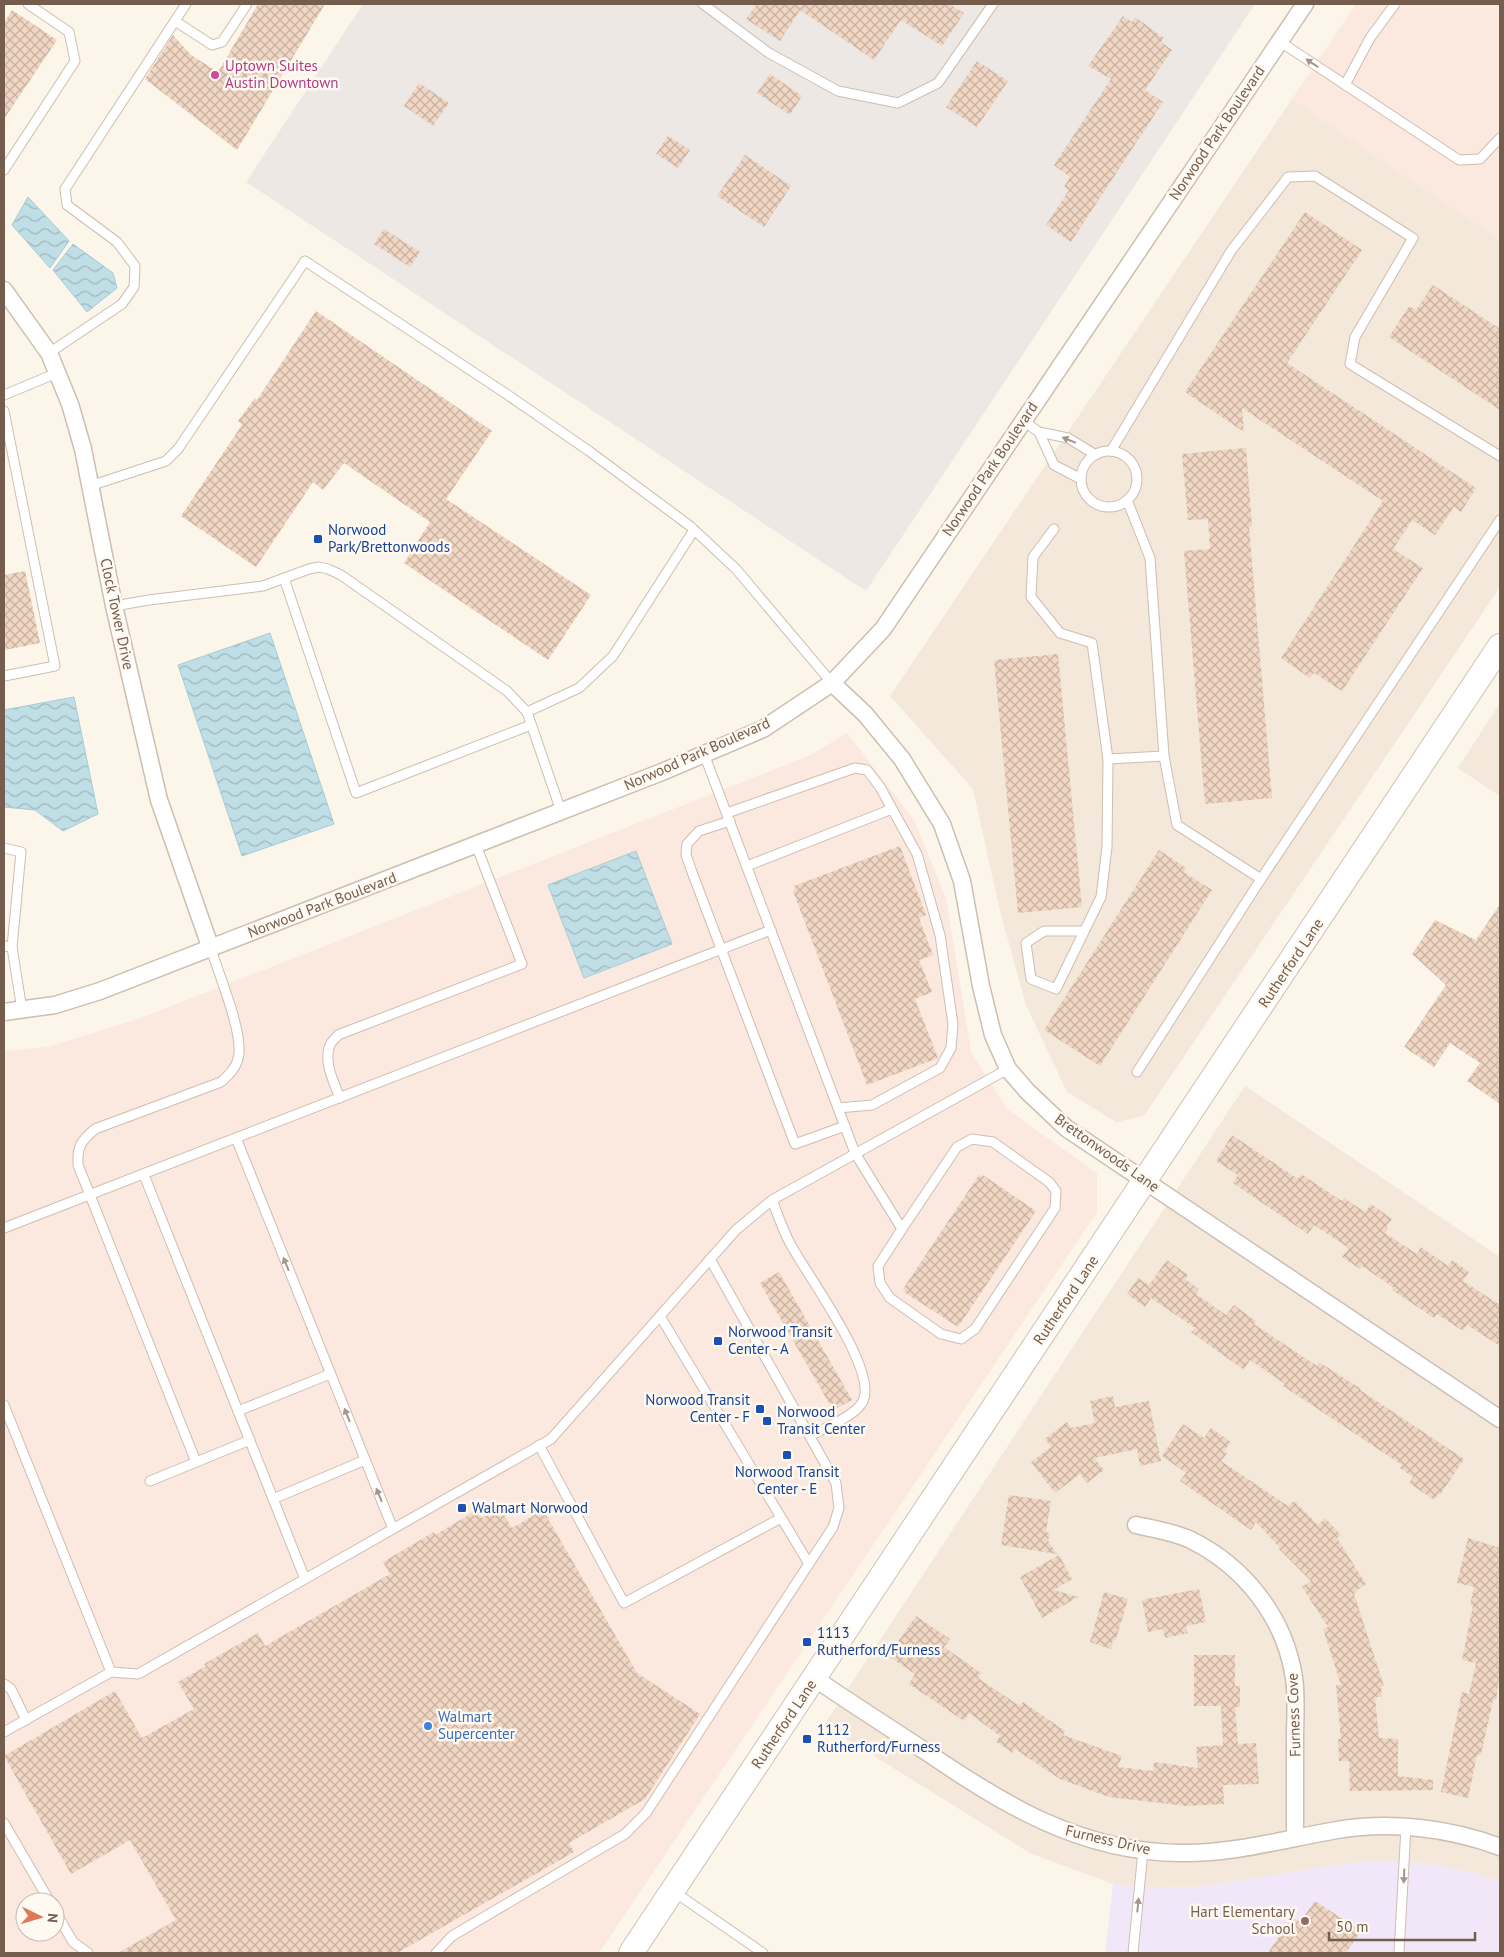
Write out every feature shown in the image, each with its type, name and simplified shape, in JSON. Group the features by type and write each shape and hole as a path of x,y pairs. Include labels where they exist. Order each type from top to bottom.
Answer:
{"street":[{"name":"Norwood Park Boulevard","path":"4,1012 55,1005 100,991 561,812 763,729 832,683 883,629 1305,4"},
{"name":"Clock Tower Drive","path":"4,290 49,354 70,404 83,449 114,606 159,800 211,949"},
{"name":"Rutherford Lane","path":"631,1953 1146,1182 1500,646"},
{"name":"Brettonwoods Lane","path":"832,683 865,714 902,759 942,824 962,881 981,986 993,1035 1008,1069 1027,1091 1066,1128 1500,1419"},
{"name":"Furness Cove","path":"1136,1524 1190,1539 1232,1566 1262,1600 1276,1623 1291,1660 1296,1691 1295,1838"},
{"name":"Furness Drive","path":"814,1678 969,1781 1018,1810 1054,1827 1091,1839 1143,1851 1179,1853 1217,1852 1338,1830 1378,1826 1434,1830 1464,1836 1500,1847"}],"lane":[{"path":"4,170 75,62 69,32 28,4"},
{"path":"49,354 122,304 134,287 136,266 117,242 67,205 65,189 186,4"},
{"path":"175,21 212,45 222,42 247,4"},
{"path":"703,4 769,54 838,91 898,103 938,83 993,4"},
{"path":"1345,86 1370,38 1395,4"},
{"path":"1280,41 1459,160 1480,159 1500,138"},
{"path":"1111,451 1231,251 1288,178 1315,176 1413,238 1355,337 1350,364 1500,456"},
{"path":"90,486 166,461 178,449 305,261 513,398 589,451 694,530 736,569 832,683"},
{"path":"4,395 57,374"},
{"path":"4,411 56,666 4,676"},
{"path":"1023,421 1038,432 1068,438 1096,455"},
{"path":"1038,432 1054,465 1081,480"},
{"path":"1111,451 1120,453 1128,459 1134,466 1137,476 1133,494 1120,505 1111,507 1094,502 1087,496 1081,480 1087,463 1096,455 1111,451"},
{"path":"1127,500 1150,558 1164,756 1177,825 1261,880"},
{"path":"1137,1072 1261,880 1500,520"},
{"path":"1054,529 1033,557 1031,597 1060,633 1092,643 1108,759 1107,846 1101,896 1056,989 1031,979 1026,944 1044,931 1084,931"},
{"path":"527,712 579,688 613,656 694,530"},
{"path":"114,606 263,586 309,568 328,568 341,575 507,691 527,712 561,812"},
{"path":"284,578 356,793 531,724"},
{"path":"704,754 855,1153 902,1229"},
{"path":"1108,759 1164,756"},
{"path":"838,1108 872,1105 940,1068 952,1048 953,1024 940,935 917,854 880,787 867,770 855,768 728,817 700,832 687,844 686,856 795,1144 845,1126"},
{"path":"747,866 892,809"},
{"path":"340,1098 331,1076 329,1061 330,1045 338,1035 522,964 476,845"},
{"path":"4,848 21,852 8,947 22,1010"},
{"path":"4,1228 771,930"},
{"path":"196,1462 78,1165 78,1151 84,1138 95,1129 222,1082 234,1071 239,1055 238,1036 211,949"},
{"path":"4,1732 111,1672 138,1674 551,1439 736,1230 772,1200 1008,1069"},
{"path":"236,1138 393,1529"},
{"path":"972,1139 993,1142 1049,1182 1056,1191 1055,1208 975,1330 962,1339 941,1334 890,1298 880,1283 878,1266 902,1229 957,1148 972,1139"},
{"path":"144,1175 305,1579"},
{"path":"772,1200 789,1243 842,1328 861,1368 866,1386 864,1400 857,1410 810,1436"},
{"path":"436,1953 452,1936 625,1834 646,1813 833,1527 840,1508 836,1483 710,1259"},
{"path":"660,1316 808,1564"},
{"path":"238,1411 330,1374"},
{"path":"4,1405 111,1672"},
{"path":"150,1481 250,1440"},
{"path":"539,1446 624,1603 781,1518"},
{"path":"273,1498 365,1460"},
{"path":"4,1684 11,1689 26,1720"},
{"path":"4,1823 44,1892"},
{"path":"1399,1953 1406,1827"},
{"path":"1133,1953 1143,1851"},
{"path":"673,1891 764,1953"},
{"path":"65,1928 73,1942 88,1953"}],"shaded area":[{"path":"363,4 1255,4 866,591 246,182"},
{"path":"1356,4 1500,4 1500,240 1292,99"},
{"path":"1292,99 1500,240 1500,587 1144,1116 1116,1122 1067,1092 1026,1005 1000,911 973,789 890,696"},
{"path":"1500,703 1500,796 1458,768"},
{"path":"847,733 914,820 946,898 971,1052 1007,1109 1097,1173 1097,1212 599,1953 4,1953 4,1051 48,1047 141,1018 811,755"},
{"path":"1245,1086 1500,1257 1500,1882 1475,1873 1428,1864 1380,1861 1351,1863 1197,1887 1158,1888 1113,1884 1030,1853 824,1725"},
{"name":"Hart Elementary School","path":"1380,1861 1428,1864 1475,1873 1500,1882 1500,1953 1105,1953 1113,1884 1158,1888 1197,1887 1351,1863"}],"water":[{"path":"28,197 69,241 50,268 12,225"},
{"path":"73,244 113,273 117,288 87,312 53,270"},
{"path":"270,633 334,824 242,856 178,665"},
{"path":"74,697 98,814 63,831 35,810 4,807 4,710"},
{"path":"636,851 672,944 584,978 548,885"}],"building":[{"name":"Uptown Suites Austin Downtown","path":"258,4 325,4 237,150 145,79 173,35 191,55 218,72"},
{"path":"757,4 949,4 964,13 942,46 901,20 874,60 800,10 780,41 746,19"},
{"path":"12,10 57,40 4,119 4,23"},
{"path":"1123,16 1132,22 1135,17 1164,38 1161,42 1172,50 1145,90 1163,102 1071,242 1046,225 1069,190 1064,187 1070,177 1054,165 1111,79 1088,66"},
{"path":"977,61 1008,81 977,127 946,107"},
{"path":"770,74 802,96 790,115 757,93"},
{"path":"419,83 449,103 433,126 404,106"},
{"path":"668,136 690,150 678,168 656,154"},
{"path":"745,155 791,186 764,227 717,196"},
{"path":"1305,212 1362,250 1287,363 1476,488 1461,512 1454,507 1435,535 1412,520 1393,549 1423,568 1342,691 1314,673 1310,678 1281,658 1383,501 1242,408 1244,432 1185,392"},
{"path":"384,229 420,252 410,267 374,244"},
{"path":"1433,285 1500,329 1500,410 1389,337 1409,306 1416,310"},
{"path":"316,311 492,431 446,499 591,595 548,660 404,563 430,522 344,463 323,490 313,482 256,567 181,516 242,425 238,421 255,398 257,400"},
{"path":"1246,448 1252,526 1249,527 1272,798 1205,804 1184,551 1210,549 1208,519 1188,520 1182,454"},
{"path":"25,571 40,643 4,650 4,575"},
{"path":"1058,654 1082,907 1018,913 994,660"},
{"path":"900,846 926,915 919,918 933,955 919,960 932,992 915,999 938,1058 867,1085 793,891 795,890 794,886"},
{"path":"1159,850 1186,868 1184,872 1212,890 1100,1066 1044,1030"},
{"path":"1500,904 1500,1104 1467,1081 1480,1063 1450,1043 1434,1067 1404,1047 1446,985 1412,954 1435,920 1476,940"},
{"path":"1232,1135 1298,1179 1301,1174 1342,1201 1344,1198 1365,1212 1371,1204 1392,1219 1386,1227 1388,1228 1385,1233 1417,1254 1421,1247 1448,1266 1452,1260 1469,1272 1463,1281 1500,1305 1500,1346 1467,1325 1463,1331 1437,1314 1434,1318 1392,1290 1394,1288 1362,1266 1360,1269 1342,1257 1349,1248 1314,1225 1308,1234 1233,1183 1238,1175 1216,1161"},
{"path":"979,1175 982,1177 983,1175 1036,1211 958,1327 904,1292 903,1289"},
{"path":"1167,1260 1188,1275 1185,1279 1199,1289 1196,1294 1226,1315 1234,1305 1256,1321 1254,1324 1317,1366 1319,1362 1361,1389 1464,1459 1440,1495 1438,1494 1434,1500 1409,1483 1413,1477 1400,1468 1402,1465 1283,1386 1285,1384 1250,1360 1244,1370 1191,1332 1195,1328 1151,1298 1145,1307 1127,1294 1138,1278 1149,1285"},
{"path":"779,1272 852,1400 833,1410 760,1283"},
{"path":"1113,1396 1115,1407 1149,1401 1161,1461 1140,1466 1137,1449 1094,1458 1104,1470 1087,1483 1080,1474 1055,1493 1031,1462 1051,1447 1045,1439 1067,1422 1071,1428 1095,1423 1090,1401"},
{"path":"1183,1424 1204,1438 1211,1428 1231,1442 1224,1451 1227,1453 1221,1461 1288,1506 1294,1501 1318,1525 1325,1518 1341,1535 1337,1538 1366,1584 1354,1594 1384,1686 1381,1686 1382,1697 1375,1697 1379,1738 1398,1739 1398,1776 1433,1780 1433,1790 1350,1791 1349,1761 1339,1761 1338,1739 1341,1739 1336,1685 1341,1685 1323,1629 1328,1627 1302,1587 1311,1581 1279,1549 1256,1522 1251,1530 1180,1481 1186,1473 1162,1456"},
{"path":"1009,1495 1051,1501 1046,1532 1050,1533 1048,1541 1057,1554 1001,1545"},
{"name":"Walmart Supercenter","path":"500,1508 512,1528 543,1510 637,1673 700,1714 645,1799 569,1843 574,1852 397,1953 118,1953 176,1920 130,1840 71,1874 4,1756 115,1691 142,1738 194,1709 178,1682 206,1666 204,1664 258,1633 265,1646 390,1574 383,1562 434,1532 435,1535 477,1510 482,1518"},
{"path":"1468,1538 1500,1548 1500,1672 1496,1700 1493,1700 1481,1755 1477,1755 1468,1798 1441,1792 1462,1692 1469,1694 1476,1663 1462,1660 1473,1605 1470,1605 1474,1587 1457,1583"},
{"path":"1059,1555 1072,1579 1054,1590 1078,1597 1042,1618 1020,1577"},
{"path":"1199,1589 1206,1622 1186,1626 1188,1633 1165,1638 1163,1629 1148,1632 1142,1600"},
{"path":"1104,1592 1128,1599 1111,1649 1090,1642"},
{"path":"916,1616 950,1639 944,1647 981,1673 978,1678 1020,1706 1023,1702 1065,1731 1063,1735 1122,1756 1118,1767 1153,1771 1154,1762 1198,1768 1196,1747 1223,1745 1221,1706 1194,1706 1194,1655 1235,1655 1235,1686 1240,1686 1240,1707 1235,1707 1238,1744 1256,1743 1259,1784 1223,1785 1224,1804 1187,1806 1109,1797 1060,1779 1015,1749 1013,1753 996,1742 1000,1736 969,1713 964,1721 909,1684 915,1674 888,1656"},
{"path":"1315,1901 1361,1931 1346,1953 1268,1953 1292,1917 1300,1922"}],"place":[{"name":"Uptown Suites Austin Downtown","path":"215,75"},
{"name":"Norwood Park/Brettonwoods","path":"318,539"},
{"name":"Norwood Transit Center - A","path":"718,1341"},
{"name":"Norwood Transit Center - F","path":"760,1409"},
{"name":"Norwood Transit Center","path":"767,1421"},
{"name":"Norwood Transit Center - E","path":"787,1455"},
{"name":"Walmart Norwood","path":"462,1508"},
{"name":"1113 Rutherford/Furness","path":"807,1642"},
{"name":"Walmart Supercenter","path":"428,1726"},
{"name":"1112 Rutherford/Furness","path":"807,1739"},
{"name":"Hart Elementary School","path":"1305,1921"}]}
